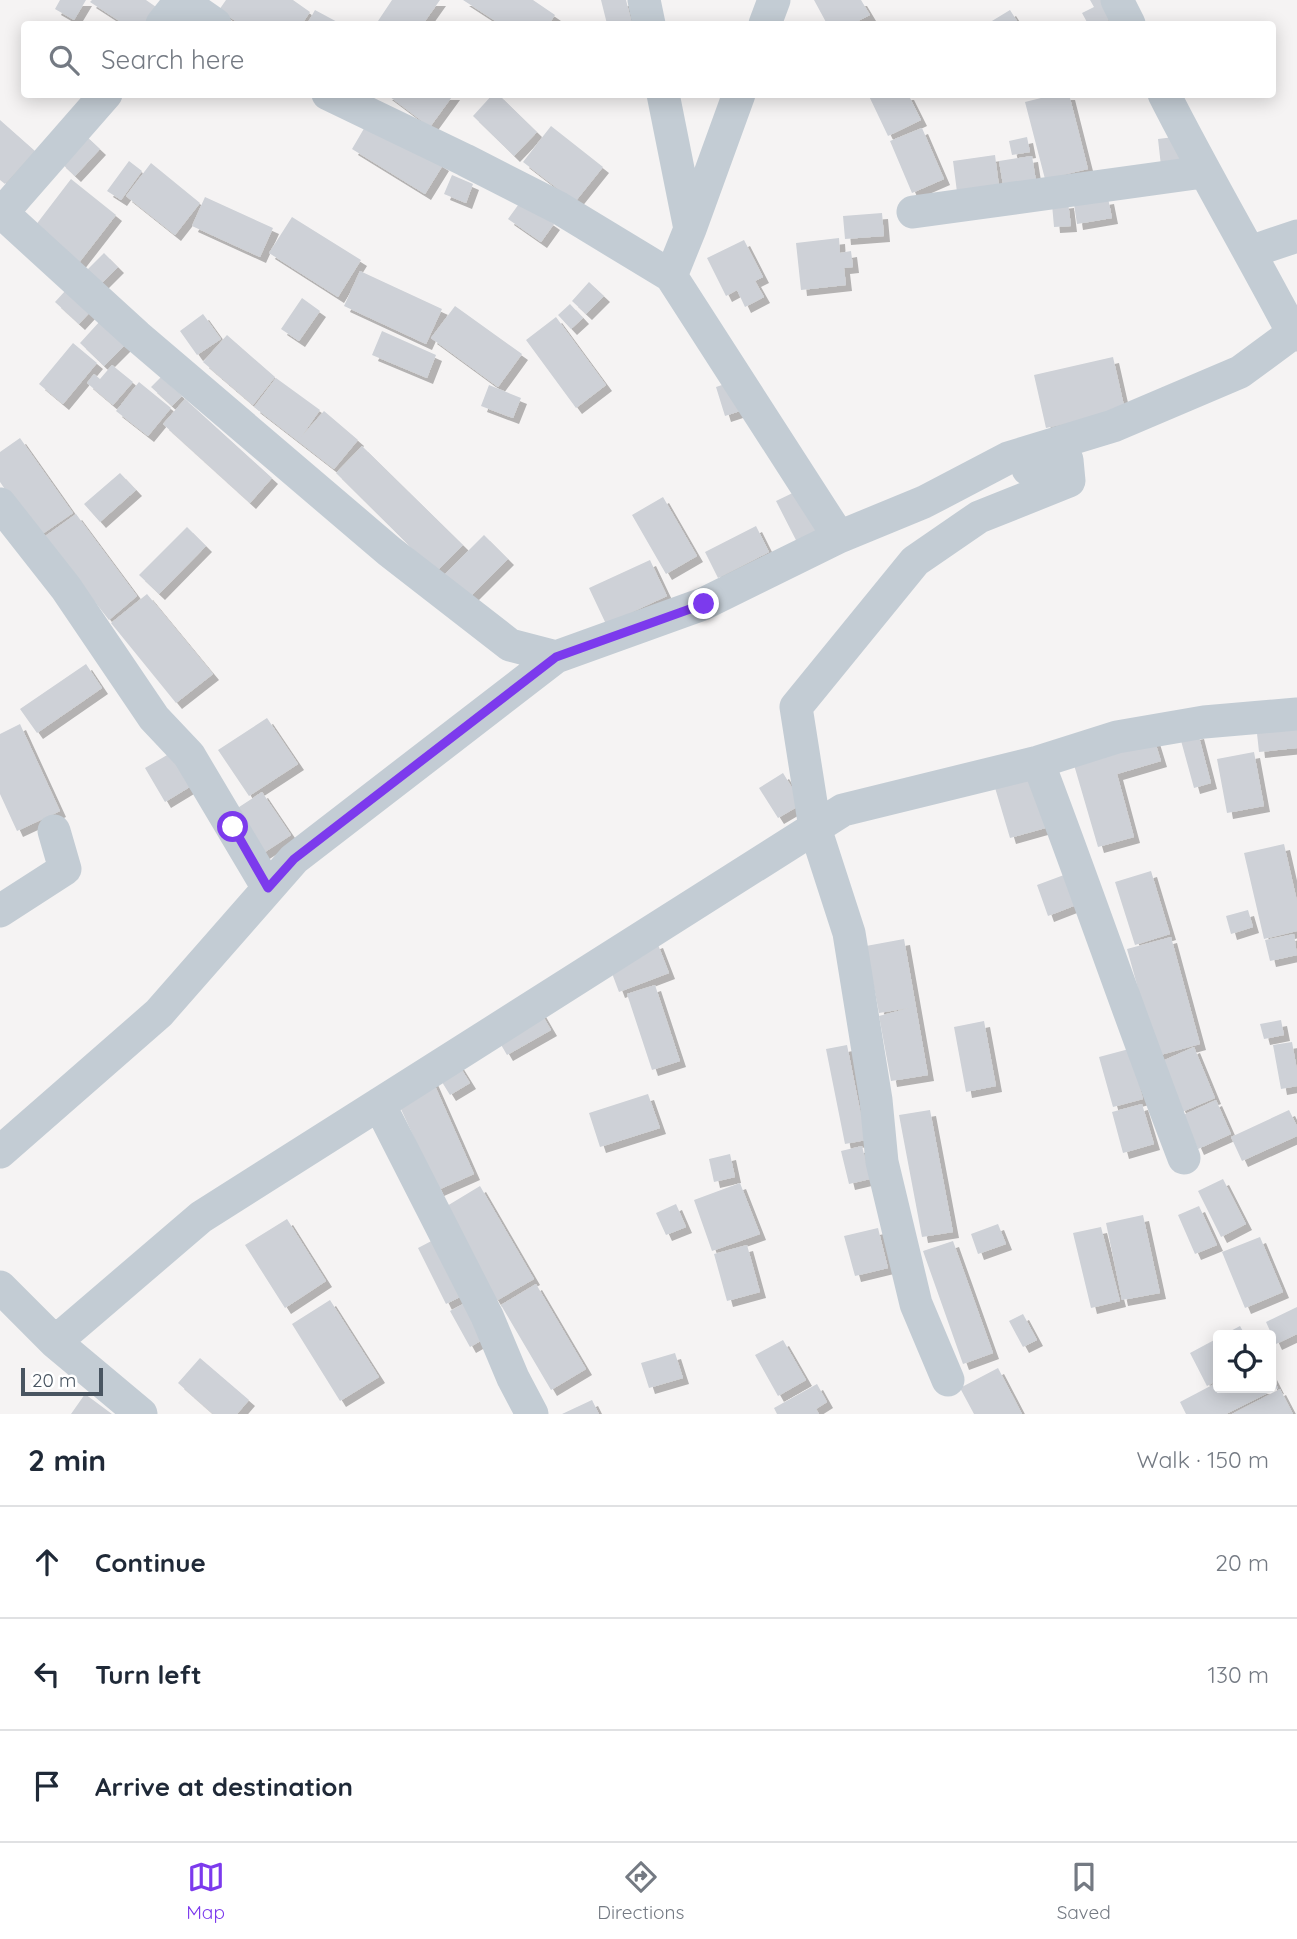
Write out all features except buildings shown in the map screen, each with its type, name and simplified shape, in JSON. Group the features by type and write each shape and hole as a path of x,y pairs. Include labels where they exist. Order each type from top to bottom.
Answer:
{"street":[{"path":"164,21 181,0 211,21"},
{"path":"643,0 648,21"},
{"path":"766,21 774,0"},
{"path":"1117,0 1128,21"},
{"path":"102,98 1,212 137,336 389,551 510,645 556,657"},
{"path":"336,98 559,208 671,276 839,537"},
{"path":"664,98 690,229"},
{"path":"671,276 738,98"},
{"path":"0,1152 159,1013 294,859 556,657 704,604 839,537 924,502 1008,458 1113,426 1240,372 1295,334 1203,172 1166,98"},
{"path":"913,212 1203,172"},
{"path":"1250,252 1297,236"},
{"path":"948,1380 916,1304 882,1162 876,1100 849,933 815,828 796,707 915,561 979,517 1069,481 1067,460 957,484"},
{"path":"0,503 66,588 154,718 189,755 268,888"},
{"path":"55,1342 201,1217 843,810 1038,762 1117,737 1204,722 1297,714"},
{"path":"1038,762 1102,931 1136,1035 1184,1157"},
{"path":"0,911 65,869 54,831"},
{"path":"379,1104 487,1316 513,1378 532,1414"},
{"path":"5,1303 141,1414"}],"route":[{"path":"233,827 268,888 294,859 556,657 704,604"}]}
